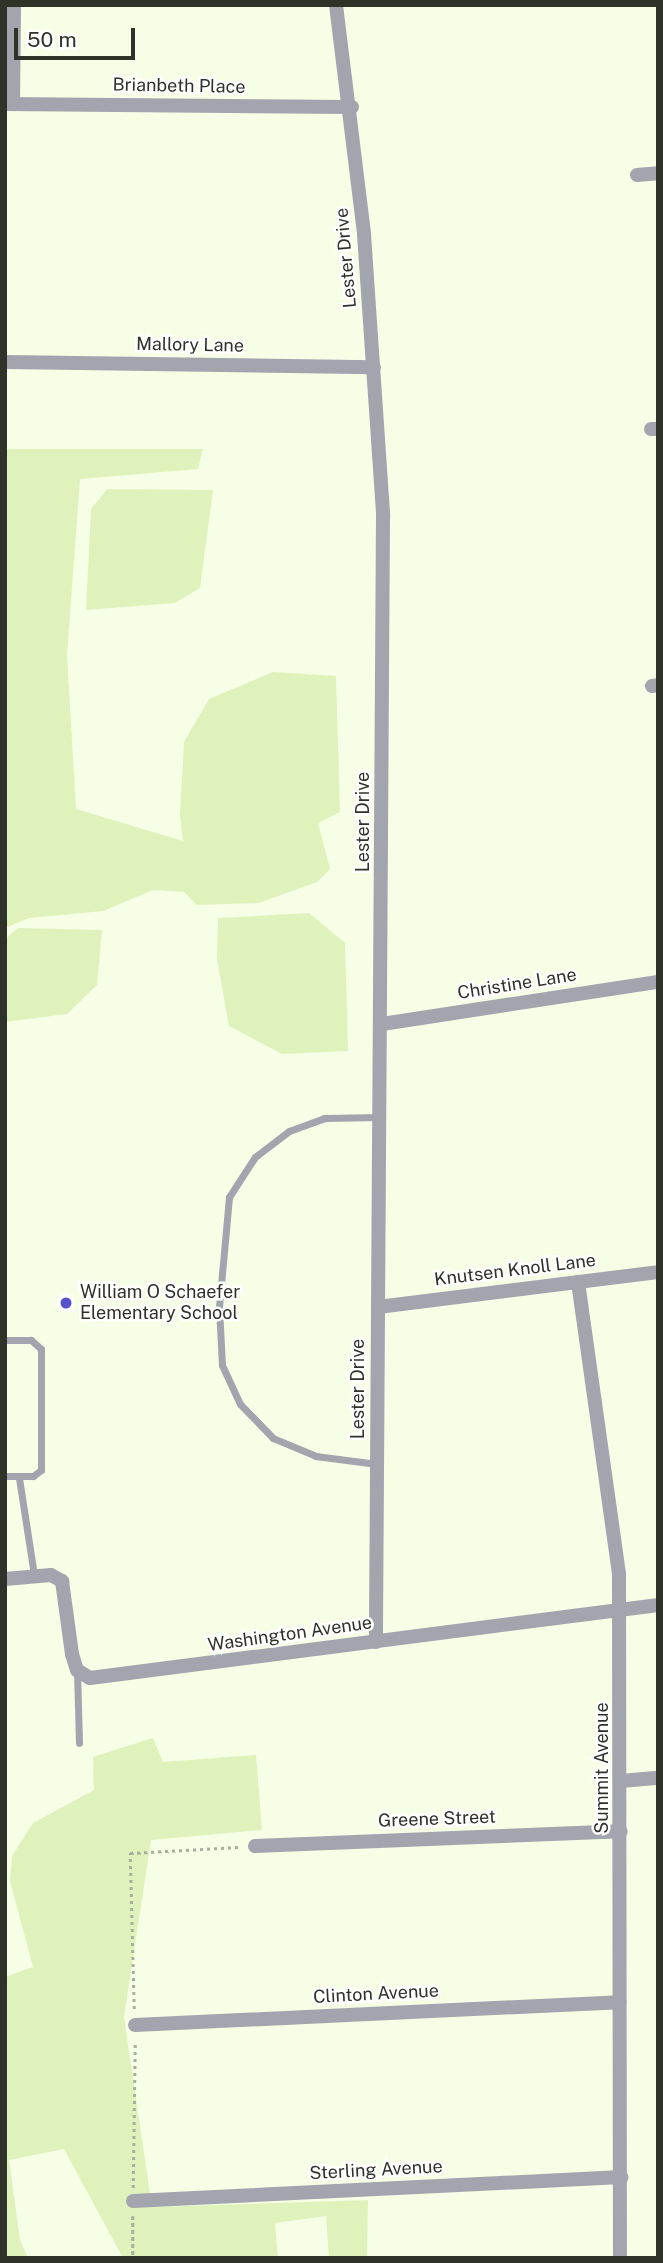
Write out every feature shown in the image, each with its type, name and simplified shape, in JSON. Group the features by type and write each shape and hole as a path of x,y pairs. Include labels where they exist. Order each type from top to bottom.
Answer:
{"street":[{"path":"9,104 14,5"},
{"name":"Lester Drive","path":"336,5 352,107 374,367 383,516 382,1024 376,1642"},
{"name":"Brianbeth Place","path":"9,104 352,107"},
{"path":"637,175 658,173"},
{"name":"Mallory Lane","path":"5,362 374,367"},
{"name":"Christine Lane","path":"382,1024 658,982"},
{"name":"Knutsen Knoll Lane","path":"378,1307 658,1272"},
{"name":"Summit Avenue","path":"578,1282 619,1574 616,1611 621,1781 620,2258"},
{"path":"5,1579 51,1574 62,1581 77,1670"},
{"name":"Washington Avenue","path":"77,1670 90,1678 107,1678 658,1605"},
{"path":"621,1781 658,1778"},
{"name":"Greene Street","path":"255,1846 621,1831"},
{"name":"Clinton Avenue","path":"135,2025 619,2002"},
{"name":"Sterling Avenue","path":"133,2201 621,2177"}],"lane":[{"path":"377,1464 316,1456 273,1438 240,1404 222,1365 219,1307 229,1197 255,1157 289,1131 324,1118 380,1117"},
{"path":"5,1340 32,1340 41,1349 41,1470 33,1476 5,1476"},
{"path":"19,1478 34,1575"},
{"path":"77,1670 79,1743"}],"path":[{"path":"133,2258 135,2025 130,1853 255,1846"}],"green space":[{"path":"5,449 203,449 198,469 80,479 67,655 76,809 183,841 180,816 184,742 209,699 273,672 336,676 340,812 318,823 330,869 317,882 259,903 197,905 184,892 153,890 103,911 29,918 5,928"},
{"path":"107,489 213,490 200,588 175,603 86,610 91,509"},
{"path":"309,913 345,943 348,1051 282,1054 229,1026 217,959 218,918"},
{"path":"18,928 102,930 97,985 67,1014 5,1022 5,939"},
{"path":"153,1738 163,1762 256,1755 262,1830 151,1840 124,2017 152,2207 368,2200 367,2258 329,2258 326,2216 275,2223 278,2258 123,2258 64,2149 9,2160 20,2240 28,2258 5,2258 5,1977 33,1967 10,1881 12,1856 33,1823 94,1790 93,1757"}],"place":[{"name":"William O Schaefer Elementary School","path":"66,1303"}]}
